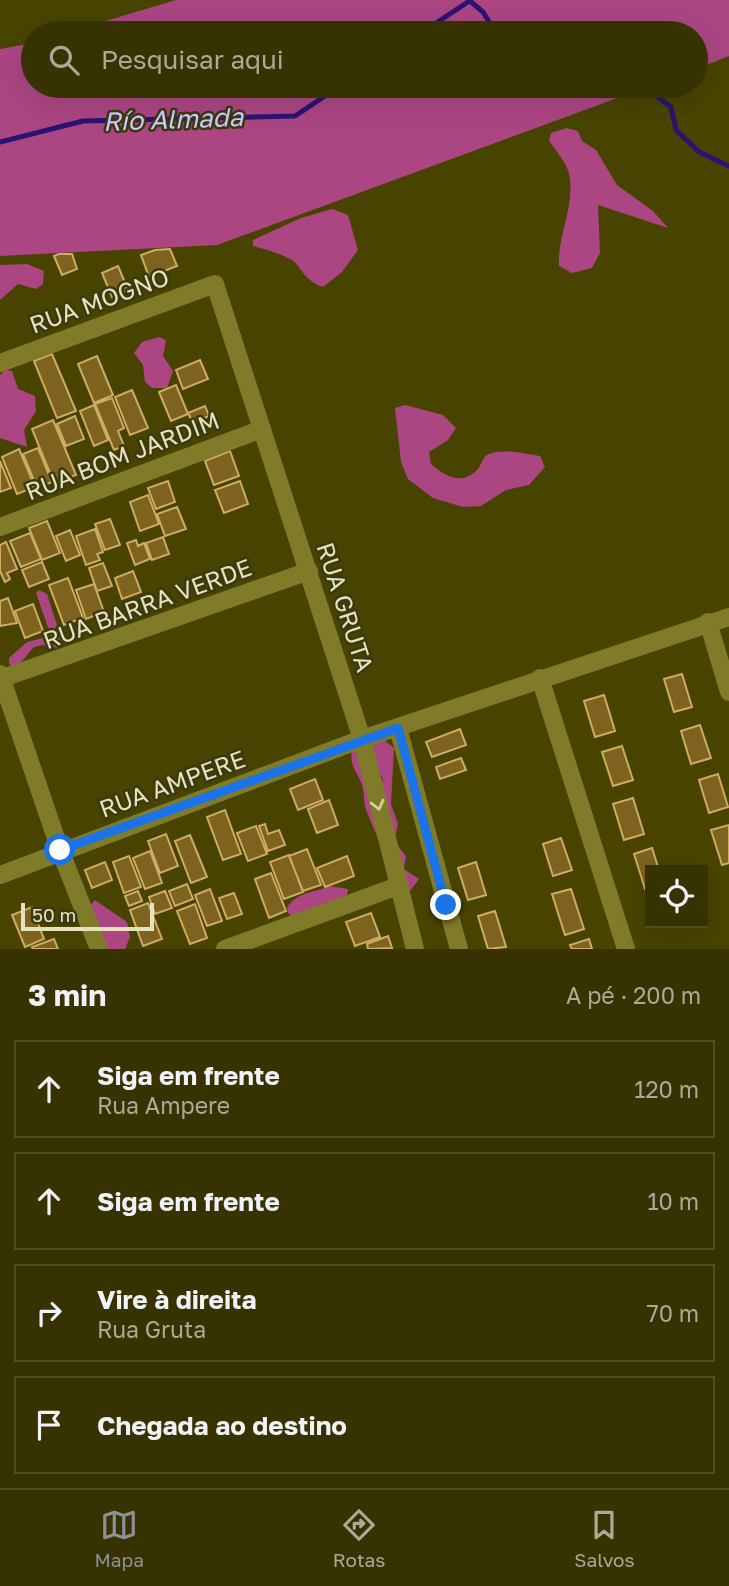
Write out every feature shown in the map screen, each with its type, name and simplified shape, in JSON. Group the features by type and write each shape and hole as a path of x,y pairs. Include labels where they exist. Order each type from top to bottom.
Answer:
{"street":[{"name":"RUA MOGNO","path":"0,363 215,284"},
{"name":"RUA GRUTA","path":"215,284 362,739 415,949"},
{"name":"RUA BOM JARDIM","path":"0,527 262,429"},
{"name":"RUA BARRA VERDE","path":"1,677 309,571"},
{"name":"RUA AMPERE","path":"0,875 60,850 362,739 729,617"},
{"path":"708,622 729,692"},
{"path":"1,677 60,850 99,949"},
{"path":"540,678 626,949"},
{"path":"398,728 460,949"},
{"path":"225,949 398,886"}],"shaded area":[{"path":"176,0 729,0 729,56 708,64 708,21 105,21"},
{"path":"21,45 21,98 617,98 217,245 0,256 0,49"},
{"path":"566,128 578,131 582,141 596,150 617,185 653,211 668,228 598,205 600,253 592,268 572,273 559,266 570,197 569,174 549,140 551,133"},
{"path":"332,209 348,215 358,250 342,272 323,287 310,280 290,259 253,246 253,240 301,218"},
{"path":"27,264 44,271 43,284 36,289 18,284 0,300 0,265"},
{"path":"159,337 166,340 163,356 173,371 167,388 152,388 145,382 143,365 134,353 142,342"},
{"path":"5,370 12,371 18,389 35,396 36,411 24,430 27,447 0,438 0,375"},
{"path":"405,405 443,415 456,428 448,440 429,452 431,464 447,475 464,478 478,469 486,455 495,452 540,456 545,467 529,485 506,490 481,506 463,507 433,498 408,479 401,462 395,408"},
{"path":"39,590 47,594 58,628 67,636 66,643 57,648 40,645 35,647 13,667 9,664 9,658 27,642 51,636 36,593"},
{"path":"382,738 394,748 391,804 398,824 394,841 406,856 404,869 419,879 407,895 371,823 362,785 352,760 352,750 356,748 385,783 363,742"},
{"path":"330,886 348,889 346,901 296,919 288,913 287,907 297,898"},
{"path":"95,900 127,922 130,937 125,949 107,949 104,937 87,909"}],"building":[{"path":"170,249 177,266 149,277 141,255"},
{"path":"72,254 77,269 62,275 54,256"},
{"path":"118,266 128,290 112,297 102,273"},
{"path":"52,354 76,411 57,418 34,361"},
{"path":"97,356 113,395 94,403 78,364"},
{"path":"200,360 208,379 183,389 176,370"},
{"path":"176,385 188,414 171,421 159,392"},
{"path":"132,390 148,428 130,435 115,397"},
{"path":"112,398 124,428 118,431 124,446 114,450 95,404"},
{"path":"94,405 108,440 94,446 80,411"},
{"path":"205,406 209,416 193,423 188,413"},
{"path":"75,416 84,439 66,446 57,424"},
{"path":"53,420 76,475 54,483 32,429"},
{"path":"38,448 52,482 37,488 23,454"},
{"path":"19,449 35,487 17,494 2,457"},
{"path":"230,451 239,476 214,485 205,461"},
{"path":"0,461 11,488 0,492"},
{"path":"168,481 175,502 156,509 148,488"},
{"path":"240,481 248,504 224,513 215,490"},
{"path":"148,495 159,524 140,531 130,502"},
{"path":"177,507 186,529 165,536 157,514"},
{"path":"110,519 120,545 105,550 95,524"},
{"path":"47,521 60,553 42,560 29,528"},
{"path":"95,529 103,552 97,554 100,560 86,565 76,536"},
{"path":"70,530 80,555 66,561 56,536"},
{"path":"30,533 41,559 21,567 10,541"},
{"path":"163,537 169,554 152,560 146,543"},
{"path":"136,540 138,546 144,543 150,559 135,565 127,543"},
{"path":"6,542 17,569 7,573 10,579 5,582 0,571 0,545"},
{"path":"42,562 49,579 29,587 22,570"},
{"path":"103,563 112,586 97,591 89,568"},
{"path":"133,571 141,592 122,599 115,578"},
{"path":"68,578 83,618 64,625 49,585"},
{"path":"94,584 104,612 86,619 76,590"},
{"path":"8,598 17,623 0,626 0,601"},
{"path":"33,604 43,631 25,638 15,611"},
{"path":"682,674 692,707 674,712 664,679"},
{"path":"604,695 615,731 595,737 584,701"},
{"path":"700,725 711,758 691,764 681,731"},
{"path":"460,729 466,745 432,757 426,742"},
{"path":"622,746 633,780 613,786 602,752"},
{"path":"461,758 466,770 440,779 436,767"},
{"path":"718,774 728,807 709,813 699,780"},
{"path":"315,779 323,800 298,810 290,789"},
{"path":"633,798 644,834 624,840 613,804"},
{"path":"329,800 338,825 317,833 308,809"},
{"path":"225,810 241,854 223,860 207,817"},
{"path":"265,824 268,834 279,830 285,845 268,851 259,826"},
{"path":"729,825 729,863 722,865 711,830"},
{"path":"256,826 267,854 248,861 237,833"},
{"path":"166,834 178,866 160,873 148,841"},
{"path":"190,835 207,877 191,883 175,841"},
{"path":"561,838 572,870 553,876 543,844"},
{"path":"652,848 657,865 645,865 645,889 634,854"},
{"path":"307,849 321,885 303,891 289,856"},
{"path":"150,851 162,883 145,889 133,858"},
{"path":"289,855 303,892 284,899 270,862"},
{"path":"129,856 141,887 124,893 113,862"},
{"path":"347,856 354,876 325,887 317,868"},
{"path":"105,862 112,880 92,888 85,870"},
{"path":"476,862 486,895 468,900 458,868"},
{"path":"271,873 286,911 269,918 255,879"},
{"path":"187,884 193,899 175,906 169,891"},
{"path":"210,889 222,921 207,926 195,895"},
{"path":"571,889 584,929 565,935 552,894"},
{"path":"138,891 142,901 129,906 125,896"},
{"path":"165,891 172,908 155,914 149,897"},
{"path":"234,893 242,914 227,919 219,898"},
{"path":"148,903 162,939 143,946 130,910"},
{"path":"195,904 207,938 190,944 177,911"},
{"path":"32,907 44,939 25,947 12,915"},
{"path":"495,911 506,947 488,949 478,916"},
{"path":"371,913 380,937 355,946 346,922"},
{"path":"388,936 392,948 368,949 367,944"},
{"path":"54,939 58,949 32,947"},
{"path":"589,939 592,949 572,949 570,945"}],"waterway":[{"name":"Río Almada","path":"439,21 471,0"},
{"path":"470,1 489,21"},
{"name":"Río Almada","path":"0,142 83,121 295,116 322,98"},
{"path":"659,98 671,107 676,130 699,152 729,166"}],"route":[{"path":"60,850 398,728 446,905"}]}
